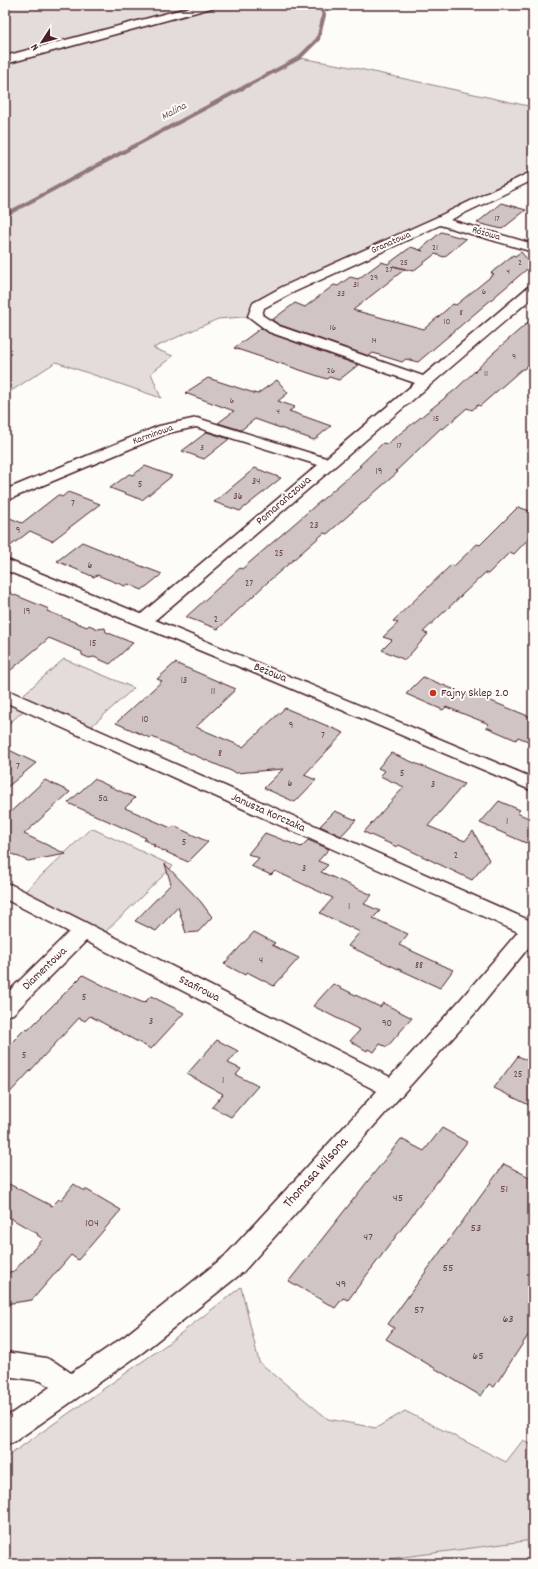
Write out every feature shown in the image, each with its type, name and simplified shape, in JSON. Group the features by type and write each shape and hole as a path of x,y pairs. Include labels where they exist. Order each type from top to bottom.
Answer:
{"main road":[{"path":"5,60 211,5"}],"street":[{"name":"Granatowa","path":"424,381 274,329 255,316 258,306 287,290 439,221 533,175"},
{"name":"Różowa","path":"439,221 533,248"},
{"name":"Pomarańczowa","path":"143,621 533,290"},
{"name":"Karminowa","path":"5,496 164,429 197,422 328,463"},
{"name":"Beżowa","path":"5,564 282,678 533,785"},
{"name":"Janusza Korczaka","path":"5,695 532,929"},
{"name":"Szafirowa","path":"5,890 393,1089"},
{"name":"Thomasa Wilsona","path":"5,1433 134,1344 234,1264 468,1006 532,929"},
{"name":"Diamentowa","path":"5,1008 84,930"},
{"path":"5,1364 46,1370 71,1387"}],"shaded area":[{"path":"5,5 341,5 322,7 324,15 318,39 300,58 346,66 533,107 533,175 270,300 255,316 218,319 153,348 173,356 151,373 161,398 56,362 8,393 5,392"},
{"path":"64,659 134,688 86,731 29,706 5,727 5,696 17,700"},
{"path":"91,828 173,866 99,938 19,897"},
{"path":"241,1287 259,1362 328,1419 376,1428 405,1411 506,1462 523,1440 533,1446 533,1540 350,1564 5,1564 5,1458 163,1347"},
{"path":"533,1540 533,1564 350,1564 393,1559"}],"building":[{"path":"501,203 526,210 502,229 477,223"},
{"path":"441,232 466,239 444,257 435,254 413,271 405,269 353,310 424,329 453,304 456,305 494,274 491,273 513,255 515,256 521,252 527,259 533,261 533,264 418,362 406,359 402,362 373,353 369,356 280,325 272,320 295,303 305,307 334,285 338,286 350,277 358,279 381,262 388,264 411,247 420,250"},
{"path":"533,318 533,361 524,369 522,369 480,406 478,405 472,410 467,408 443,429 441,428 396,471 398,472 327,534 324,533 270,580 218,629 186,617 240,568 242,569 361,466 359,466 383,443 387,444 456,389 493,353"},
{"path":"261,328 269,333 358,365 339,380 329,377 327,379 234,348"},
{"path":"208,378 257,394 277,380 288,393 278,401 295,407 289,411 331,426 314,440 255,419 241,430 218,423 234,411 185,393"},
{"path":"207,432 229,439 204,459 182,451"},
{"path":"145,466 172,476 142,500 110,488 129,474 133,475"},
{"path":"255,468 281,478 240,511 214,502"},
{"path":"68,492 100,504 52,541 30,531 5,550 5,516 22,523 58,495 62,497"},
{"path":"518,507 533,512 533,534 514,554 510,552 488,574 485,573 423,632 428,634 405,660 382,650 392,640 383,637 398,623 393,621 451,565 454,566 477,544 480,545"},
{"path":"82,542 162,574 142,590 128,584 125,586 97,575 94,577 57,561"},
{"path":"5,591 49,609 47,611 87,627 89,625 98,629 105,628 106,632 133,643 110,664 94,657 89,658 82,655 82,652 49,638 5,675"},
{"path":"175,663 236,689 196,727 243,747 285,708 344,733 304,775 316,780 295,802 264,788 283,769 236,773 116,723 162,681 157,679"},
{"path":"423,677 468,695 471,693 533,718 533,743 518,737 516,740 486,727 489,724 446,707 443,710 406,694"},
{"path":"5,748 36,763 5,789"},
{"path":"391,753 464,784 428,826 465,841 473,831 489,860 472,880 399,845 397,847 364,832 404,787 380,776 385,771 378,768"},
{"path":"94,779 135,798 125,808 171,828 174,826 208,842 188,862 153,846 155,845 144,840 146,838 68,803"},
{"path":"45,780 70,792 24,834 66,854 28,861 5,851 5,817"},
{"path":"499,801 520,810 517,813 533,820 533,834 526,843 480,823"},
{"path":"335,811 356,820 341,836 320,826"},
{"path":"265,833 301,847 308,840 329,849 318,861 328,865 321,872 372,895 364,904 380,911 373,918 408,934 399,945 453,970 440,988 348,946 360,932 320,913 333,898 275,871 271,875 251,866 259,858 248,854"},
{"path":"165,864 201,902 212,917 198,932 186,933 178,907 156,931 135,921 171,884"},
{"path":"254,932 275,943 272,945 299,958 274,986 247,972 245,975 224,964"},
{"path":"83,975 112,990 144,1003 151,996 184,1013 151,1049 90,1016 85,1021 79,1018 5,1098 5,1049 25,1029 28,1030"},
{"path":"333,984 380,1007 383,1003 412,1018 387,1047 380,1044 374,1052 368,1049 367,1051 350,1041 360,1030 313,1006"},
{"path":"217,1040 238,1051 228,1063 241,1069 236,1075 258,1086 231,1117 212,1107 223,1094 187,1074"},
{"path":"518,1056 533,1063 533,1107 494,1088"},
{"path":"442,1128 467,1142 348,1300 343,1298 335,1308 289,1281 401,1139 424,1151"},
{"path":"504,1164 533,1179 533,1328 494,1387 489,1384 481,1396 386,1339 394,1328 388,1324"},
{"path":"5,1182 52,1206 59,1199 61,1200 74,1184 121,1210 78,1260 71,1255 32,1300 5,1304 5,1273 14,1271 43,1239 37,1235 38,1234 5,1215"}],"waterway":[{"name":"Malina","path":"5,215 299,58 318,39 324,15 320,5"}],"place":[{"name":"Fajny Sklep 2.0","path":"433,693"}]}
